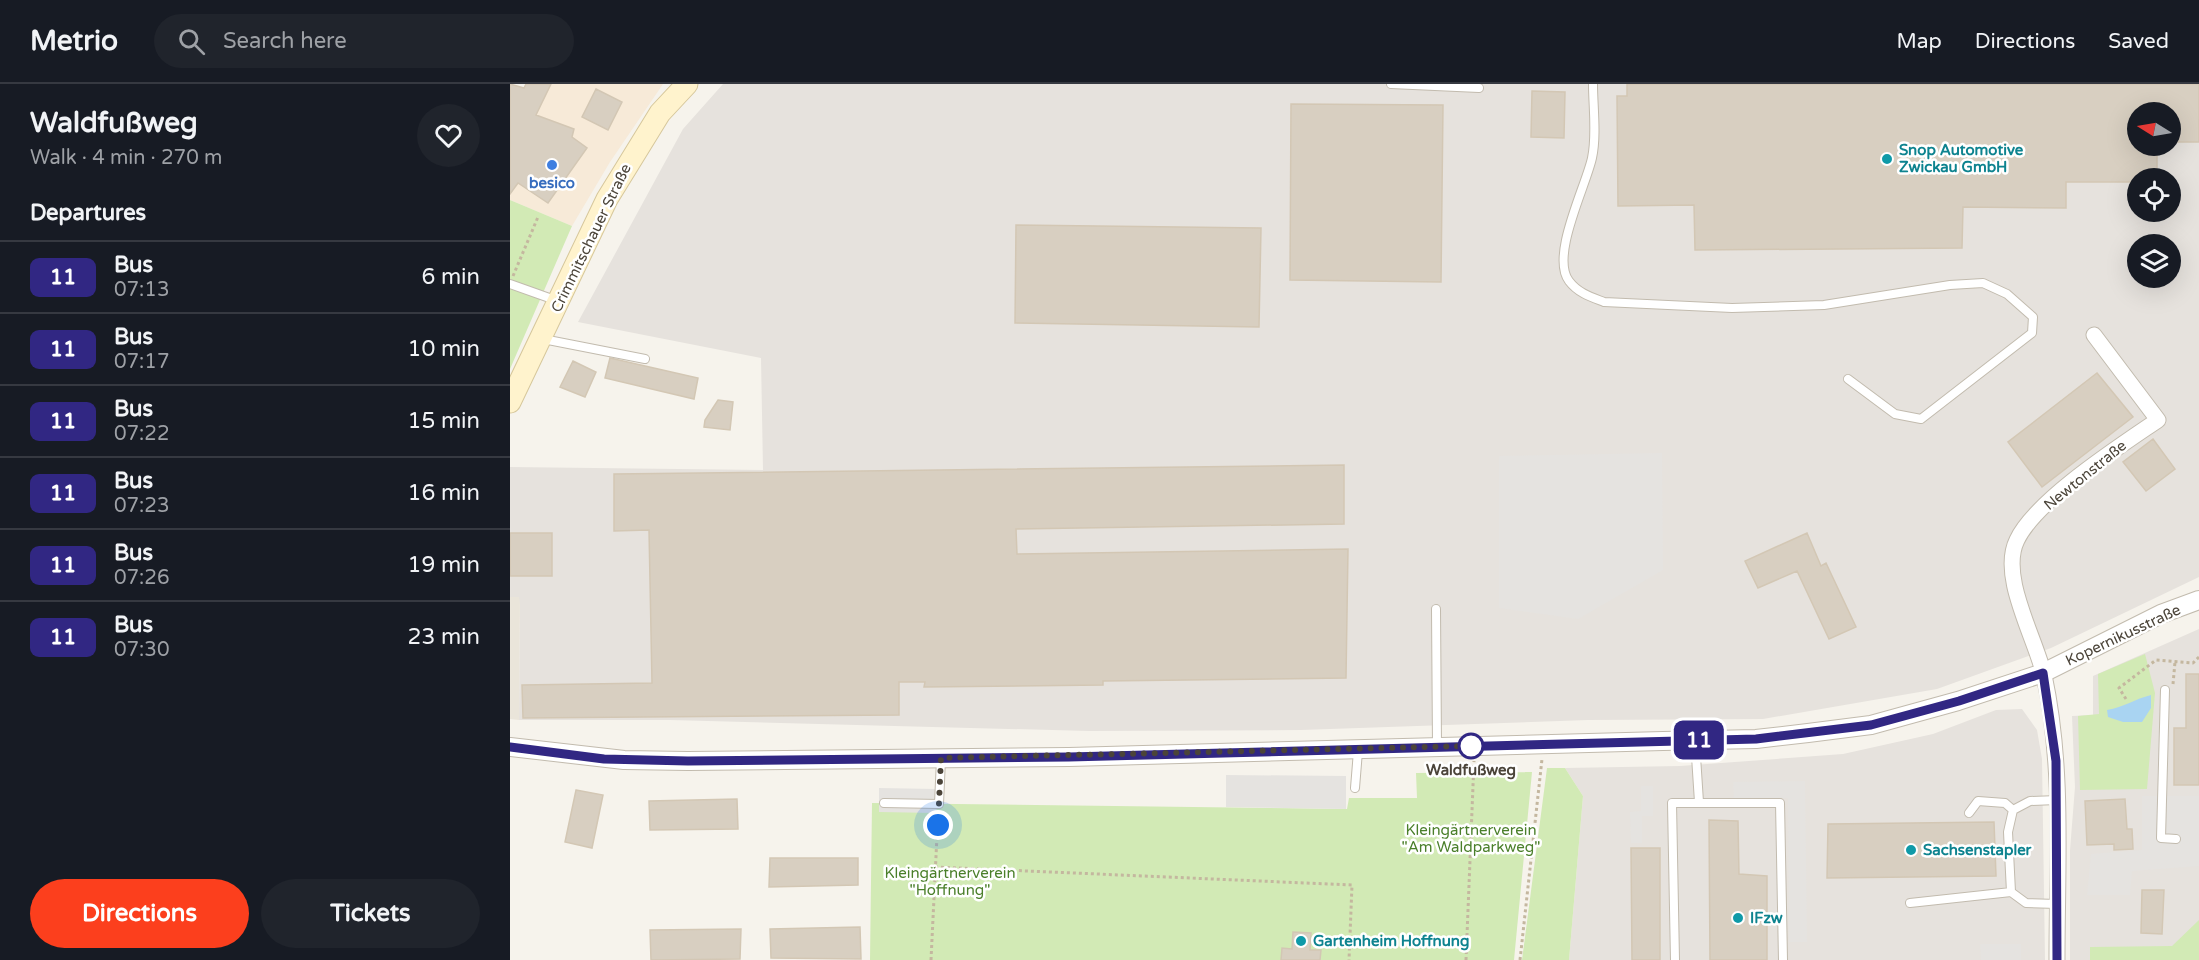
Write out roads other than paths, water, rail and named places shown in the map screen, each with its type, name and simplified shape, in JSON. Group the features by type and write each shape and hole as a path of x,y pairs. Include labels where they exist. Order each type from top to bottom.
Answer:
{"main road":[{"name":"Crimmitschauer Straße","path":"510,402 560,302 607,199 660,113 687,84"}],"street":[{"name":"Newtonstraße","path":"2057,960 2057,800 2053,728 2043,673 2012,575 2012,557 2017,539 2037,514 2060,493 2158,420 2094,335"},
{"name":"Kopernikusstraße","path":"510,747 624,760 941,758 1756,739 1871,725 1959,701 2043,673 2161,614 2199,600"}],"lane":[{"path":"1391,84 1479,88"},
{"path":"1593,84 1593,156 1566,238 1564,265 1568,280 1584,295 1604,302 1732,308 1801,306 1824,305 1950,285 1983,283 2007,294 2033,317 2032,333 1921,419 1895,414 1848,379"},
{"path":"510,284 560,302"},
{"path":"541,338 645,359"},
{"path":"1436,609 1437,746"},
{"path":"2165,690 2161,838 2176,839"},
{"path":"1695,740 1699,802"},
{"path":"1356,788 1358,749"},
{"path":"884,803 939,804 941,758"},
{"path":"2012,892 2008,832 2013,810 2030,801 2057,800"},
{"path":"1969,813 1978,801 2004,803 2013,810"},
{"path":"1675,960 1672,802 1780,803 1783,960"},
{"path":"1910,903 2012,892 2026,903 2057,904"}],"water":[{"path":"2151,695 2151,708 2142,722 2123,722 2108,717 2107,710"}],"place":[{"name":"Snop Automotive Zwickau GmbH","path":"1887,159"},
{"name":"besico","path":"552,165"},
{"name":"Waldfußweg","path":"1471,746"},
{"name":"Sachsenstapler","path":"1911,850"},
{"name":"IFzw","path":"1738,918"},
{"name":"Gartenheim Hoffnung","path":"1301,941"}],"park label":[{"name":"Kleingärtnerverein \"Am Waldparkweg\"","path":"1471,838"},
{"name":"Kleingärtnerverein \"Hoffnung\"","path":"950,882"}]}
